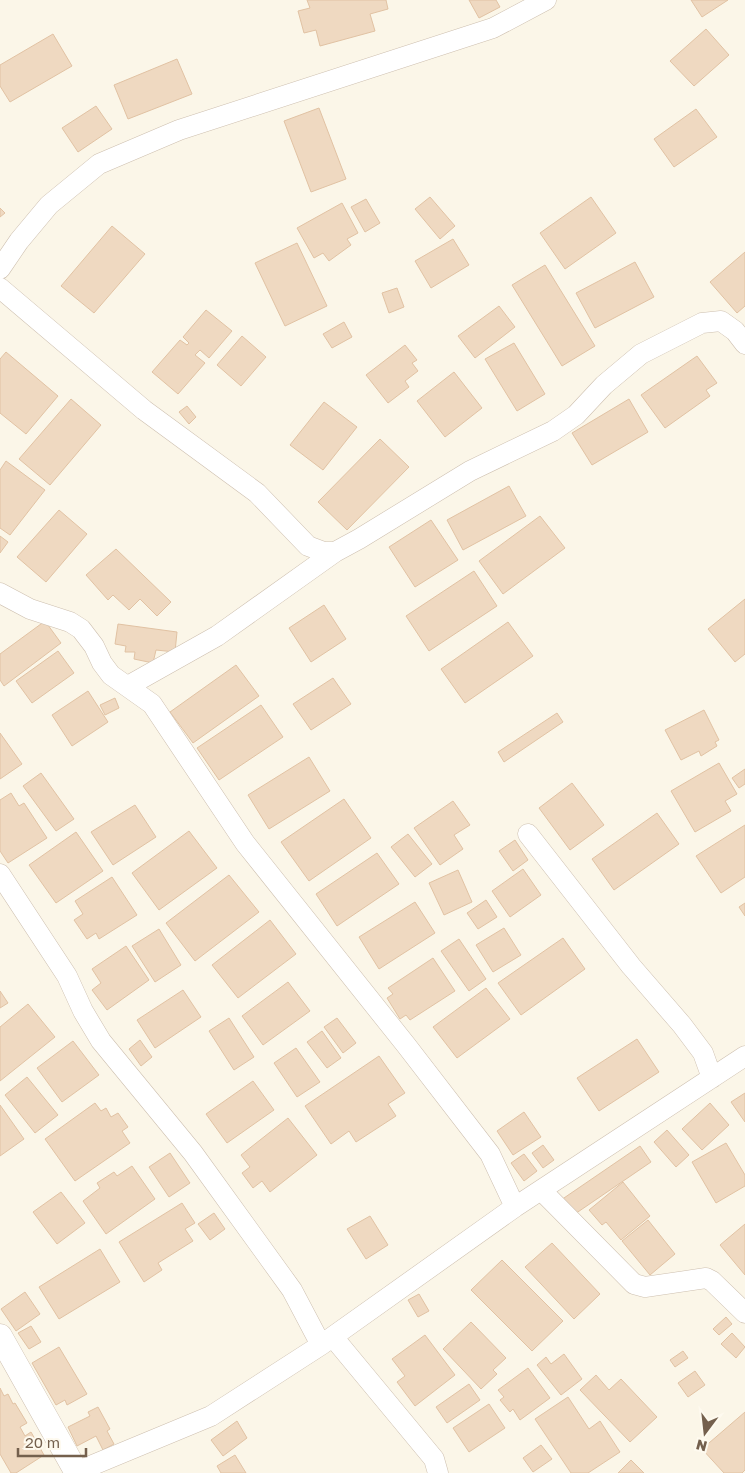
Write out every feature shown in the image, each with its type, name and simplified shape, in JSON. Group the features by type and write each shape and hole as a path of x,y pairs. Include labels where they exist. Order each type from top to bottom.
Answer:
{"street":[{"path":"0,269 19,241 50,204 100,164 179,130 493,28 546,0"},
{"path":"0,288 144,410 257,493 308,546 324,552 334,552"},
{"path":"128,686 217,636 334,552 470,471 554,431 576,415 604,386 641,354 702,323 716,320 726,323 745,344"},
{"path":"0,593 30,609 70,622 81,629 94,646 102,663 111,675 152,704 245,844 406,1045 490,1154 515,1207"},
{"path":"528,834 631,966 682,1025 703,1053 712,1078"},
{"path":"0,874 67,976 83,1011 101,1040 193,1153 327,1341 434,1459 438,1473"},
{"path":"3,1350 77,1473 211,1416 327,1341 515,1207 745,1056"},
{"path":"541,1190 634,1284 645,1287 706,1278 712,1281 745,1313"}],"building":[{"path":"307,0 386,0 388,9 370,14 375,31 320,46 316,30 304,33 298,11 310,8"},
{"path":"469,0 496,0 500,7 479,18"},
{"path":"691,0 728,0 702,17"},
{"path":"706,29 729,55 694,86 670,61"},
{"path":"53,34 72,66 10,102 0,86 0,65"},
{"path":"177,59 192,94 128,119 114,85"},
{"path":"96,106 112,129 78,152 62,128"},
{"path":"319,108 346,179 311,192 284,121"},
{"path":"696,109 717,137 674,167 654,139"},
{"path":"430,197 455,226 440,239 415,209"},
{"path":"591,197 616,233 565,269 540,233"},
{"path":"366,199 380,223 365,232 351,207"},
{"path":"342,203 358,233 347,239 351,245 329,261 323,253 314,258 297,228"},
{"path":"0,208 5,213 0,217"},
{"path":"112,226 145,254 94,313 61,286"},
{"path":"453,239 469,265 431,288 415,261"},
{"path":"297,243 327,306 285,326 255,263"},
{"path":"745,252 745,306 737,313 710,282"},
{"path":"635,262 654,297 595,328 576,293"},
{"path":"545,265 595,346 562,366 512,285"},
{"path":"397,288 404,307 389,313 382,293"},
{"path":"499,306 515,327 475,358 458,336"},
{"path":"206,310 232,331 209,358 200,350 195,355 205,363 178,394 152,372 180,340 187,345 189,343 183,337"},
{"path":"344,322 352,337 332,348 323,334"},
{"path":"242,336 266,357 241,386 217,365"},
{"path":"514,343 545,394 517,411 485,359"},
{"path":"405,345 417,360 412,363 418,371 405,381 409,387 388,403 366,375"},
{"path":"6,352 58,396 26,434 0,413 0,359"},
{"path":"697,356 717,383 706,390 710,396 665,428 641,395"},
{"path":"454,372 482,408 445,437 417,401"},
{"path":"71,399 101,425 50,485 19,459"},
{"path":"629,399 648,432 592,465 572,433"},
{"path":"324,402 357,427 323,470 290,445"},
{"path":"187,406 196,417 189,424 179,412"},
{"path":"380,439 409,467 347,530 318,502"},
{"path":"6,461 45,490 10,535 0,528 0,470"},
{"path":"509,486 526,516 463,550 447,520"},
{"path":"59,510 87,534 46,582 17,557"},
{"path":"540,516 565,548 503,594 479,561"},
{"path":"431,520 458,560 415,587 389,547"},
{"path":"0,536 8,542 0,553"},
{"path":"116,549 171,602 157,616 140,599 129,610 113,595 108,600 86,575"},
{"path":"474,571 497,606 429,651 406,616"},
{"path":"745,599 745,654 735,662 708,629"},
{"path":"324,605 346,639 311,662 289,628"},
{"path":"45,621 61,643 4,686 0,680 0,654"},
{"path":"508,622 533,656 465,703 441,669"},
{"path":"118,624 177,632 175,652 156,650 153,663 134,659 135,652 125,652 126,646 115,644"},
{"path":"58,651 74,673 32,703 16,681"},
{"path":"236,665 259,696 193,743 170,712"},
{"path":"333,678 351,704 311,730 293,704"},
{"path":"88,691 108,722 72,746 52,715"},
{"path":"115,698 119,708 105,715 100,705"},
{"path":"261,705 283,737 219,780 197,748"},
{"path":"704,710 719,740 715,742 717,746 701,756 699,751 681,760 665,730"},
{"path":"557,713 563,722 504,762 498,752"},
{"path":"0,733 22,764 0,779"},
{"path":"309,757 330,791 269,829 248,795"},
{"path":"719,763 737,794 725,801 731,811 695,832 671,791"},
{"path":"745,769 745,784 739,788 732,778"},
{"path":"41,773 74,819 56,831 23,786"},
{"path":"572,783 604,825 570,850 539,808"},
{"path":"11,793 19,806 24,803 47,838 8,863 0,851 0,800"},
{"path":"344,799 371,838 309,881 281,842"},
{"path":"453,801 470,825 454,835 463,849 440,865 414,828"},
{"path":"135,805 156,837 113,865 91,832"},
{"path":"657,813 679,844 614,890 592,859"},
{"path":"745,825 745,877 721,893 696,856"},
{"path":"189,831 217,868 159,910 132,873"},
{"path":"76,832 103,871 56,903 29,865"},
{"path":"408,834 432,864 415,877 391,847"},
{"path":"515,840 528,860 513,871 499,851"},
{"path":"377,853 399,884 337,926 316,894"},
{"path":"523,869 541,895 510,917 492,891"},
{"path":"458,870 472,902 444,915 429,883"},
{"path":"229,875 259,912 195,961 166,923"},
{"path":"112,877 137,915 99,939 96,933 87,939 74,920 83,914 75,901"},
{"path":"486,900 497,917 478,929 467,913"},
{"path":"415,902 435,933 379,969 359,937"},
{"path":"745,903 745,916 739,907"},
{"path":"270,920 296,954 238,998 212,965"},
{"path":"504,928 521,955 493,972 476,945"},
{"path":"159,929 181,965 155,982 132,946"},
{"path":"563,938 585,969 521,1015 498,983"},
{"path":"459,939 486,979 469,991 441,951"},
{"path":"126,946 149,980 107,1010 92,990 101,983 92,969"},
{"path":"433,958 455,991 410,1020 406,1015 400,1019 387,998 393,994 388,988"},
{"path":"288,982 310,1011 263,1045 242,1016"},
{"path":"486,988 510,1019 457,1058 433,1027"},
{"path":"183,990 201,1017 155,1048 137,1020"},
{"path":"0,991 8,1003 0,1008"},
{"path":"28,1004 55,1037 0,1081 0,1027"},
{"path":"229,1018 254,1057 234,1070 209,1031"},
{"path":"337,1018 356,1043 343,1053 324,1027"},
{"path":"322,1031 341,1058 327,1068 307,1042"},
{"path":"637,1039 659,1072 599,1111 577,1078"},
{"path":"140,1040 152,1057 141,1066 129,1049"},
{"path":"73,1041 99,1075 62,1102 37,1068"},
{"path":"296,1048 320,1082 297,1097 274,1063"},
{"path":"379,1056 405,1093 388,1104 396,1116 356,1142 349,1131 331,1144 305,1106"},
{"path":"27,1077 58,1115 35,1133 5,1095"},
{"path":"253,1081 274,1110 227,1143 206,1114"},
{"path":"745,1093 745,1122 731,1102"},
{"path":"95,1103 101,1111 106,1108 111,1117 118,1113 128,1127 122,1131 130,1143 75,1181 45,1139"},
{"path":"710,1103 729,1125 702,1150 682,1129"},
{"path":"0,1105 24,1139 0,1156"},
{"path":"524,1112 541,1137 513,1155 497,1131"},
{"path":"288,1118 317,1155 270,1192 262,1181 253,1188 242,1173 250,1167 241,1155"},
{"path":"667,1130 689,1155 676,1167 654,1142"},
{"path":"726,1143 745,1175 745,1186 716,1203 692,1162"},
{"path":"543,1145 554,1160 543,1168 532,1153"},
{"path":"640,1146 651,1162 572,1216 561,1200"},
{"path":"170,1153 190,1183 169,1197 149,1167"},
{"path":"524,1154 537,1171 524,1181 511,1163"},
{"path":"132,1166 155,1199 106,1234 83,1201 100,1188 97,1183 114,1172 117,1176"},
{"path":"623,1182 650,1216 621,1240 606,1222 602,1225 589,1210"},
{"path":"61,1192 85,1223 57,1244 33,1212"},
{"path":"182,1203 195,1223 185,1229 193,1241 158,1263 162,1270 144,1282 119,1242"},
{"path":"214,1213 225,1229 210,1240 198,1224"},
{"path":"370,1216 388,1245 366,1259 347,1229"},
{"path":"648,1220 675,1254 650,1275 622,1241"},
{"path":"745,1224 745,1275 720,1245"},
{"path":"552,1243 600,1294 574,1319 525,1267"},
{"path":"100,1249 120,1282 59,1319 39,1287"},
{"path":"502,1260 563,1321 532,1351 471,1290"},
{"path":"25,1292 40,1314 16,1331 1,1309"},
{"path":"419,1294 429,1311 418,1317 408,1300"},
{"path":"726,1317 732,1324 719,1335 713,1329"},
{"path":"471,1322 506,1358 493,1370 497,1374 481,1389 443,1349"},
{"path":"31,1326 41,1342 29,1349 18,1333"},
{"path":"732,1333 745,1347 736,1358 721,1344"},
{"path":"425,1335 455,1375 415,1406 397,1382 405,1376 392,1359"},
{"path":"59,1347 87,1394 67,1405 65,1400 56,1405 32,1363"},
{"path":"683,1351 688,1358 675,1367 670,1360"},
{"path":"564,1354 582,1379 561,1395 537,1365 546,1357 551,1364"},
{"path":"528,1368 550,1398 520,1420 513,1409 510,1412 500,1400 504,1397 498,1390"},
{"path":"695,1371 705,1385 688,1397 678,1383"},
{"path":"596,1375 609,1390 621,1379 657,1417 630,1442 580,1390"},
{"path":"469,1384 480,1400 447,1423 436,1407"},
{"path":"0,1388 4,1396 8,1394 13,1404 15,1403 27,1423 20,1427 25,1436 31,1432 44,1455 16,1473 11,1473 0,1454"},
{"path":"568,1397 589,1429 600,1421 620,1452 588,1473 571,1473 535,1419"},
{"path":"489,1404 505,1428 469,1452 453,1428"},
{"path":"98,1407 110,1429 107,1431 114,1444 103,1450 96,1436 77,1446 68,1427 90,1416 88,1412"},
{"path":"745,1412 745,1470 742,1473 724,1473 702,1449"},
{"path":"237,1421 247,1438 223,1456 211,1440"},
{"path":"541,1445 552,1459 533,1472 523,1458"},
{"path":"235,1455 246,1473 221,1473 217,1466"},
{"path":"631,1460 644,1473 618,1473"}]}
